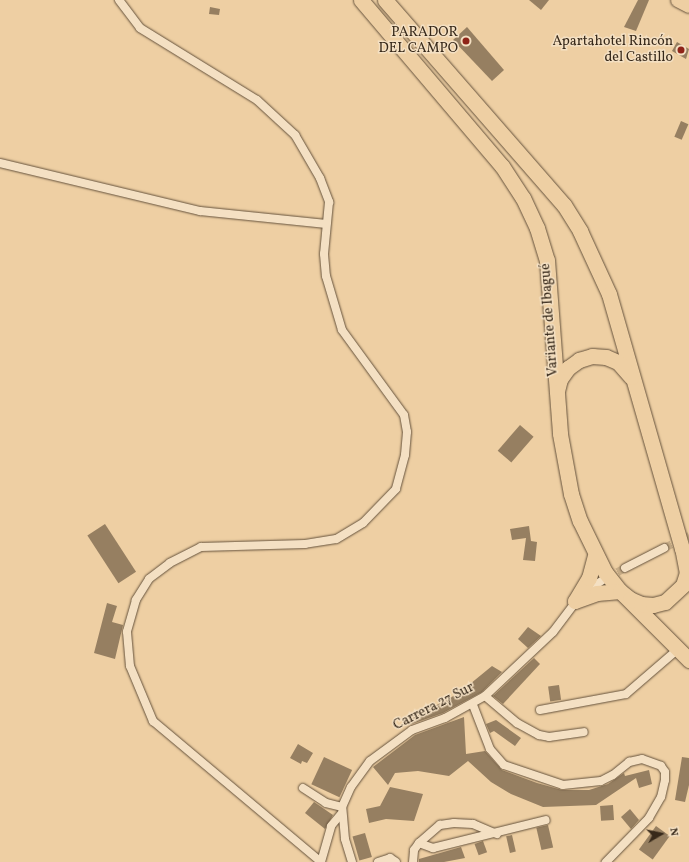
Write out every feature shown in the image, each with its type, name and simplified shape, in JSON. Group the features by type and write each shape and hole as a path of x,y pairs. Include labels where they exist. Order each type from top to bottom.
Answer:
{"highway":[{"name":"Variante de Ibagué","path":"361,0 385,31 502,166 524,198 537,228 547,260 556,402 571,494 595,556 620,591 677,650 689,660"},
{"path":"386,0 564,204 594,260 609,294 634,384 686,555 687,573 683,585 676,595 665,602 641,604 630,599 620,591 597,593 575,601"},
{"path":"556,402 560,379 568,368 579,360 592,356 606,357 618,362 628,372 634,384"},
{"path":"575,601 589,578 595,556"}],"main road":[{"path":"677,0 689,6"}],"street":[{"path":"119,0 140,28 257,100 295,135 320,178 328,202 326,224 326,276 342,330 404,415 407,432 405,455 396,488 363,523 336,538 305,544 201,547 170,563 149,579 139,595 127,632 130,666 153,721 321,862"},
{"path":"0,163 200,210 326,224"},
{"path":"625,568 664,548"},
{"name":"Carrera 27 Sur","path":"321,862 331,826 342,811 350,787 370,761 398,739 473,705 485,696 553,632 575,601 604,580"},
{"path":"540,710 626,694 677,650"},
{"path":"485,696 517,723 539,736 549,738 584,732"},
{"path":"473,705 490,749 504,765 556,783 563,785 601,781 613,775 629,762 642,759 661,766 665,780 661,797 650,818 606,862"},
{"path":"303,788 326,803 342,811 345,839 352,862"},
{"path":"419,843 433,848 497,834 546,820"},
{"path":"413,862 414,850 419,843 440,826 454,823 473,824 497,834"},
{"path":"378,862 390,858 396,862"}],"building":[{"path":"529,0 549,0 541,10"},
{"path":"638,0 649,0 636,31 624,27"},
{"path":"210,7 220,9 219,15 209,14"},
{"path":"467,27 504,70 492,81 453,40"},
{"name":"Apartahotel Rincón del Castillo","path":"677,42 689,49 686,59 672,51"},
{"path":"681,121 688,124 682,140 674,137"},
{"path":"520,425 534,437 511,462 498,451"},
{"path":"105,524 136,572 118,583 87,535"},
{"path":"529,526 531,541 537,542 535,561 523,560 526,538 512,540 510,529"},
{"path":"107,603 117,606 112,622 123,625 115,659 94,653"},
{"path":"528,627 541,636 528,648 518,639"},
{"path":"534,658 540,664 503,704 493,696"},
{"path":"492,666 502,672 482,692 443,713 409,725 407,721 459,693"},
{"path":"559,685 561,700 550,701 548,687"},
{"path":"464,717 466,754 485,751 502,770 537,783 562,790 589,790 608,784 624,773 625,776 649,770 652,784 639,788 636,778 596,805 543,807 511,794 491,782 468,761 449,776 418,771 395,773 388,785 373,767 415,735"},
{"path":"496,720 521,738 515,746 494,731 490,733 486,724"},
{"path":"298,744 313,753 307,763 302,761 301,764 290,758"},
{"path":"324,757 352,770 339,797 311,784"},
{"path":"682,757 689,758 689,785 685,802 675,800"},
{"path":"390,787 423,794 414,821 386,819 369,823 366,809 380,806"},
{"path":"314,802 333,815 325,829 305,813"},
{"path":"613,805 614,820 601,821 600,806"},
{"path":"630,809 639,820 631,829 621,817"},
{"path":"548,825 553,847 541,850 536,828"},
{"path":"656,826 670,836 653,859 639,849"},
{"path":"365,833 372,857 359,861 353,837"},
{"path":"512,835 516,852 510,853 506,836"},
{"path":"483,841 487,852 479,855 475,844"},
{"path":"461,847 465,858 444,862 419,862 419,859"}],"tunnel":[{"path":"664,548 689,536"},
{"path":"607,578 625,568"}],"place":[{"name":"PARADOR DEL CAMPO","path":"466,41"},
{"name":"Apartahotel Rincón del Castillo","path":"681,50"}]}
